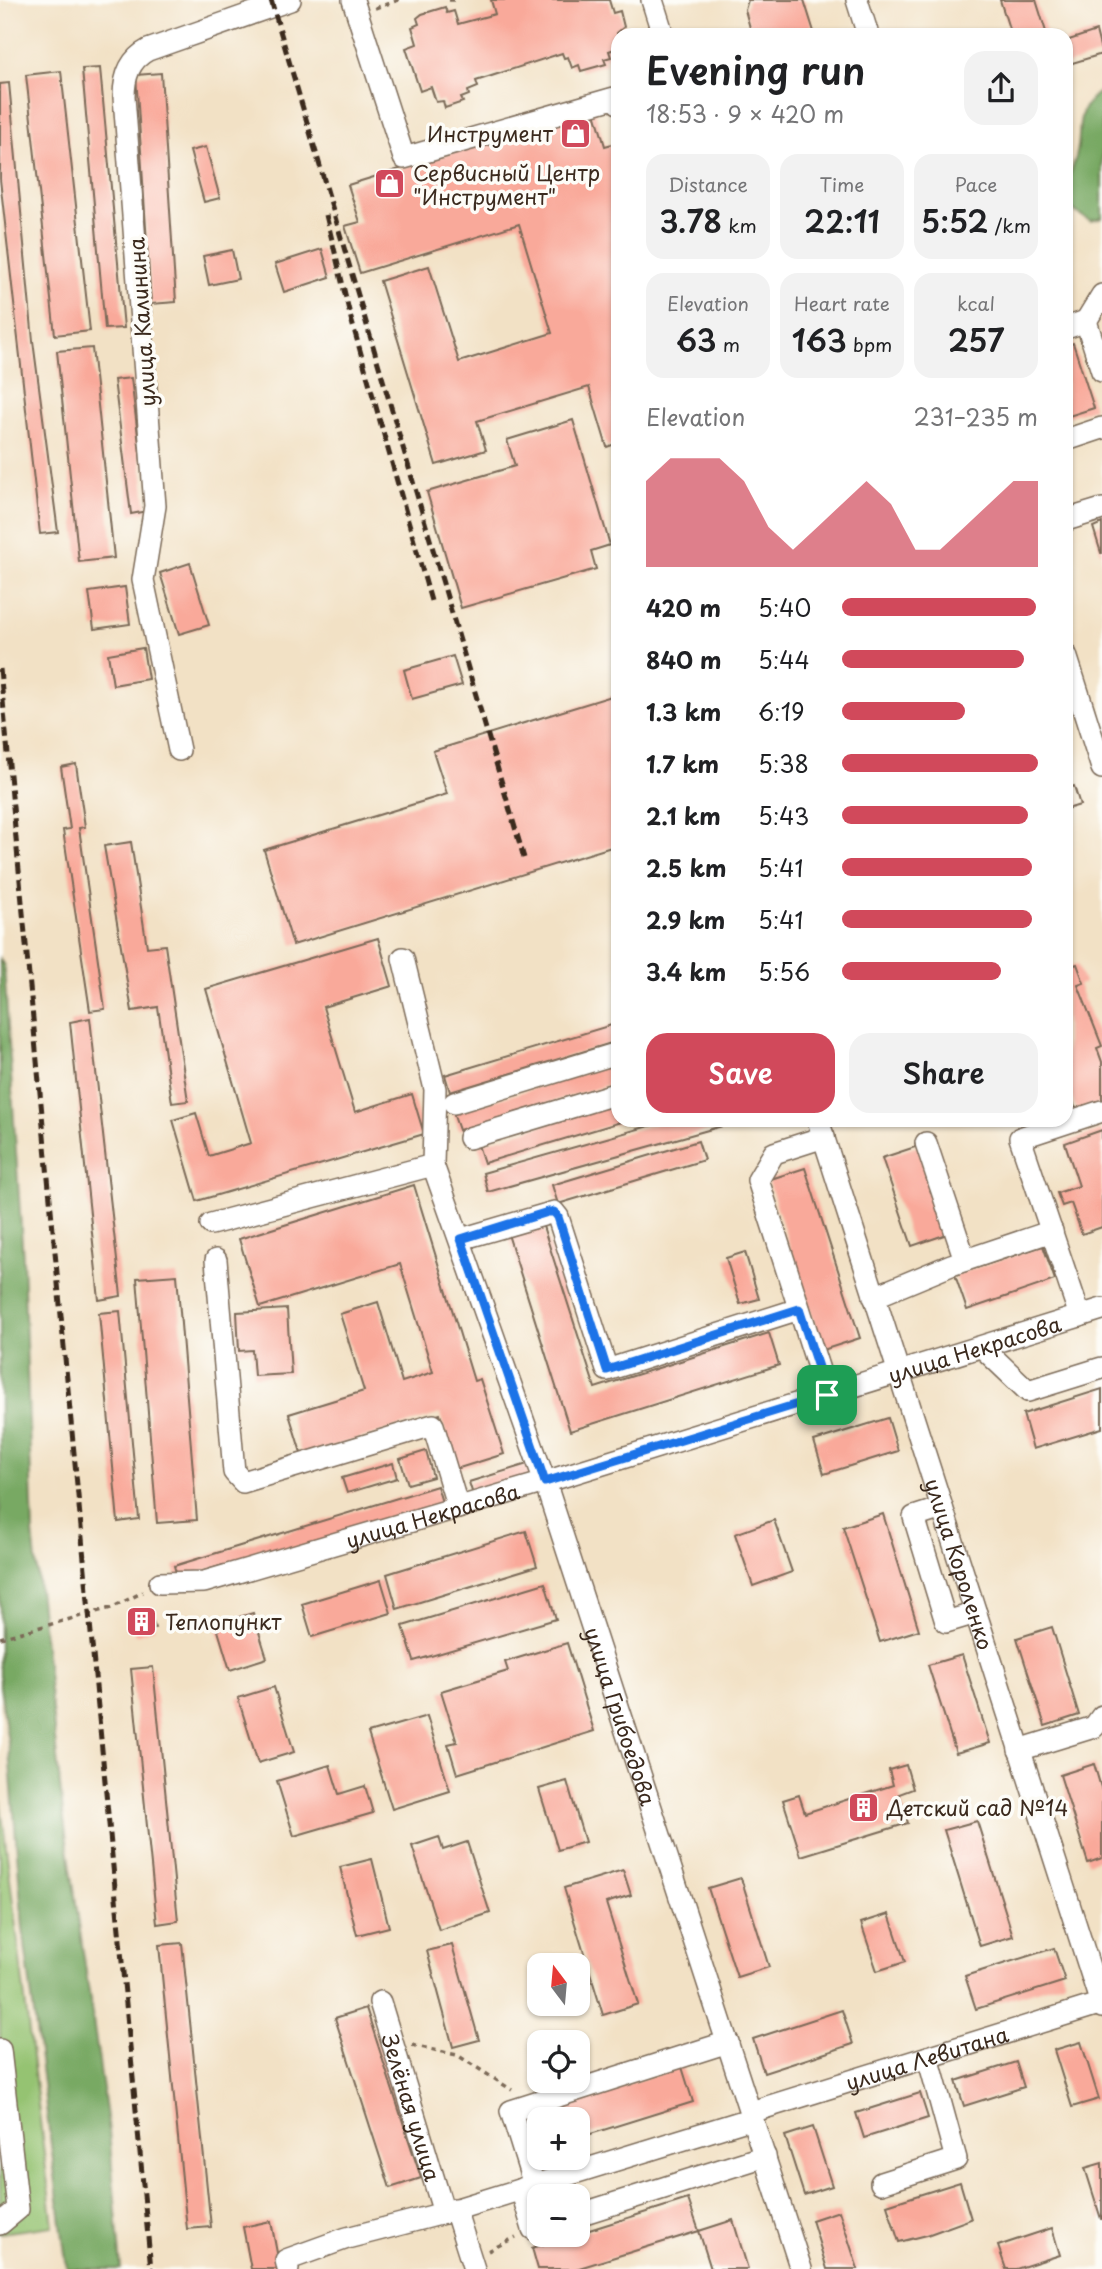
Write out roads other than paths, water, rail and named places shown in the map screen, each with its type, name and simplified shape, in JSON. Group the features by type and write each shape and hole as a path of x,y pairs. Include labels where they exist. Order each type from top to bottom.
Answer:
{"street":[{"name":"улица Калинина","path":"179,750 143,580 155,506 125,111 126,77 131,64 148,50 290,0"},
{"path":"652,0 661,28"},
{"path":"857,0 866,28"},
{"path":"355,7 404,158 611,99"},
{"path":"1102,295 1076,325 1102,371"},
{"path":"1073,438 1102,428"},
{"path":"1073,518 1102,509"},
{"path":"1073,677 1102,768"},
{"path":"211,1224 433,1165 435,1089 403,958"},
{"path":"454,1103 611,1055"},
{"path":"469,1138 611,1095"},
{"path":"1073,1117 1102,1111"},
{"path":"1046,1127 1020,1138 1080,1316"},
{"path":"821,1128 774,1153 758,1180 827,1395"},
{"name":"улица Короленко","path":"821,1128 1102,2004"},
{"path":"926,1143 965,1260"},
{"name":"улица Грибоедова","path":"433,1165 545,1482 801,2269"},
{"path":"461,1239 554,1212 607,1370 799,1309"},
{"path":"874,1297 965,1260 1052,1231"},
{"path":"216,1260 234,1472 243,1482 433,1425 457,1508"},
{"name":"улица Некрасова","path":"160,1583 204,1582 545,1482 1102,1309"},
{"path":"982,1347 1028,1391 1102,1368"},
{"path":"942,1508 914,1517 946,1622 976,1613"},
{"path":"1020,1750 1094,1727 1102,1716"},
{"name":"Зелёная улица","path":"380,2002 450,2211 472,2264"},
{"name":"улица Левитана","path":"537,2184 928,2057 1102,2004"},
{"path":"527,2184 511,2111 728,2042"},
{"path":"0,2050 18,2208 0,2224"},
{"path":"881,2183 956,2159 928,2057"},
{"path":"590,2211 765,2156"},
{"name":"улица Левитана","path":"288,2269 286,2260 347,2238 527,2187"}],"railway":[{"path":"271,0 524,858"},
{"path":"326,215 350,315 431,601"},
{"path":"0,669 151,2269"}],"place":[{"name":"Инструмент","path":"576,133"},
{"name":"Сервисный Центр \"Инструмент\"","path":"390,184"},
{"name":"Теплопункт","path":"142,1621"},
{"name":"Детский сад №14","path":"864,1807"}]}
